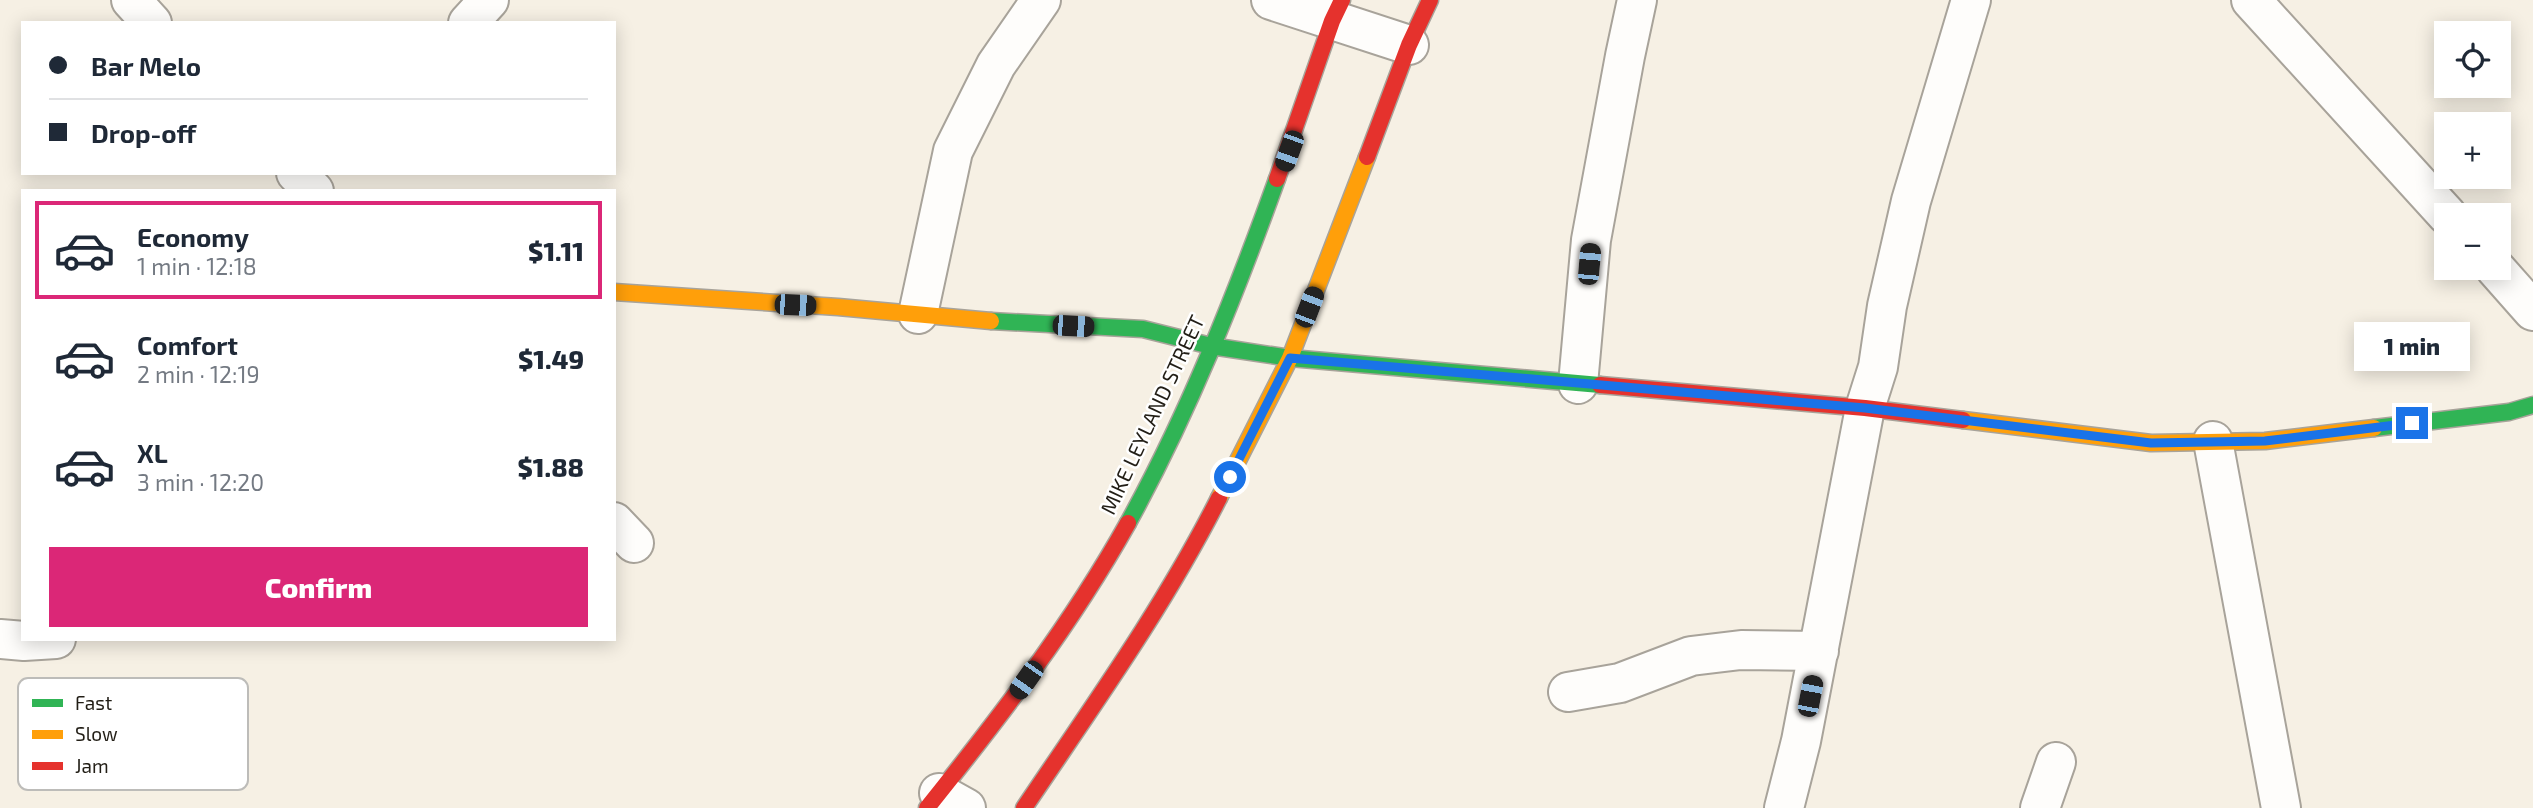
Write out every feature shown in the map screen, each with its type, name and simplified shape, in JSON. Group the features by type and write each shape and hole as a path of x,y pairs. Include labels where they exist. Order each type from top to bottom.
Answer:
{"street":[{"path":"131,0 150,21"},
{"path":"470,21 489,0"},
{"path":"918,314 953,151 996,65 1041,0"},
{"path":"1271,0 1337,10 1409,45"},
{"path":"1024,808 1138,639 1199,538 1290,358 1409,45 1430,0"},
{"path":"1578,384 1591,240 1637,0"},
{"path":"1784,808 1801,741 1865,408 1878,367 1887,306 1911,201 1971,0"},
{"path":"2255,1 2436,203"},
{"name":"MIKE LEYLAND STREET","path":"944,803 1084,593 1133,514 1211,346 1275,191 1337,10"},
{"path":"298,175 313,189"},
{"path":"317,189 330,175"},
{"path":"2506,280 2533,311"},
{"path":"616,292 1002,322 1143,329 1211,346 1290,358 1865,408 2151,443 2265,441 2510,412 2533,405"},
{"path":"2213,441 2281,808"},
{"path":"0,639 21,641"},
{"path":"1568,692 1620,683 1691,656 1741,650 1819,650"},
{"path":"2040,808 2056,762"}],"traffic: fast":[{"path":"1128,523 1171,440 1209,354 1277,179"},
{"path":"991,321 1143,329 1211,346 1290,358 1600,385"},
{"path":"2374,428 2509,412 2533,405"}],"traffic: slow":[{"path":"1219,498 1290,358 1367,157"},
{"path":"616,292 838,307 991,321"},
{"path":"1963,420 2151,443 2265,441 2374,428"}],"traffic: jam":[{"path":"1277,179 1332,21 1342,0"},
{"path":"1367,157 1409,45 1430,0"},
{"path":"1600,385 1865,408 1963,420"},
{"path":"1024,808 1151,617 1219,498"},
{"path":"927,808 1034,670 1083,598 1128,523"}],"route":[{"path":"1230,477 1290,358 1865,408 2151,443 2265,441 2412,423"}]}
